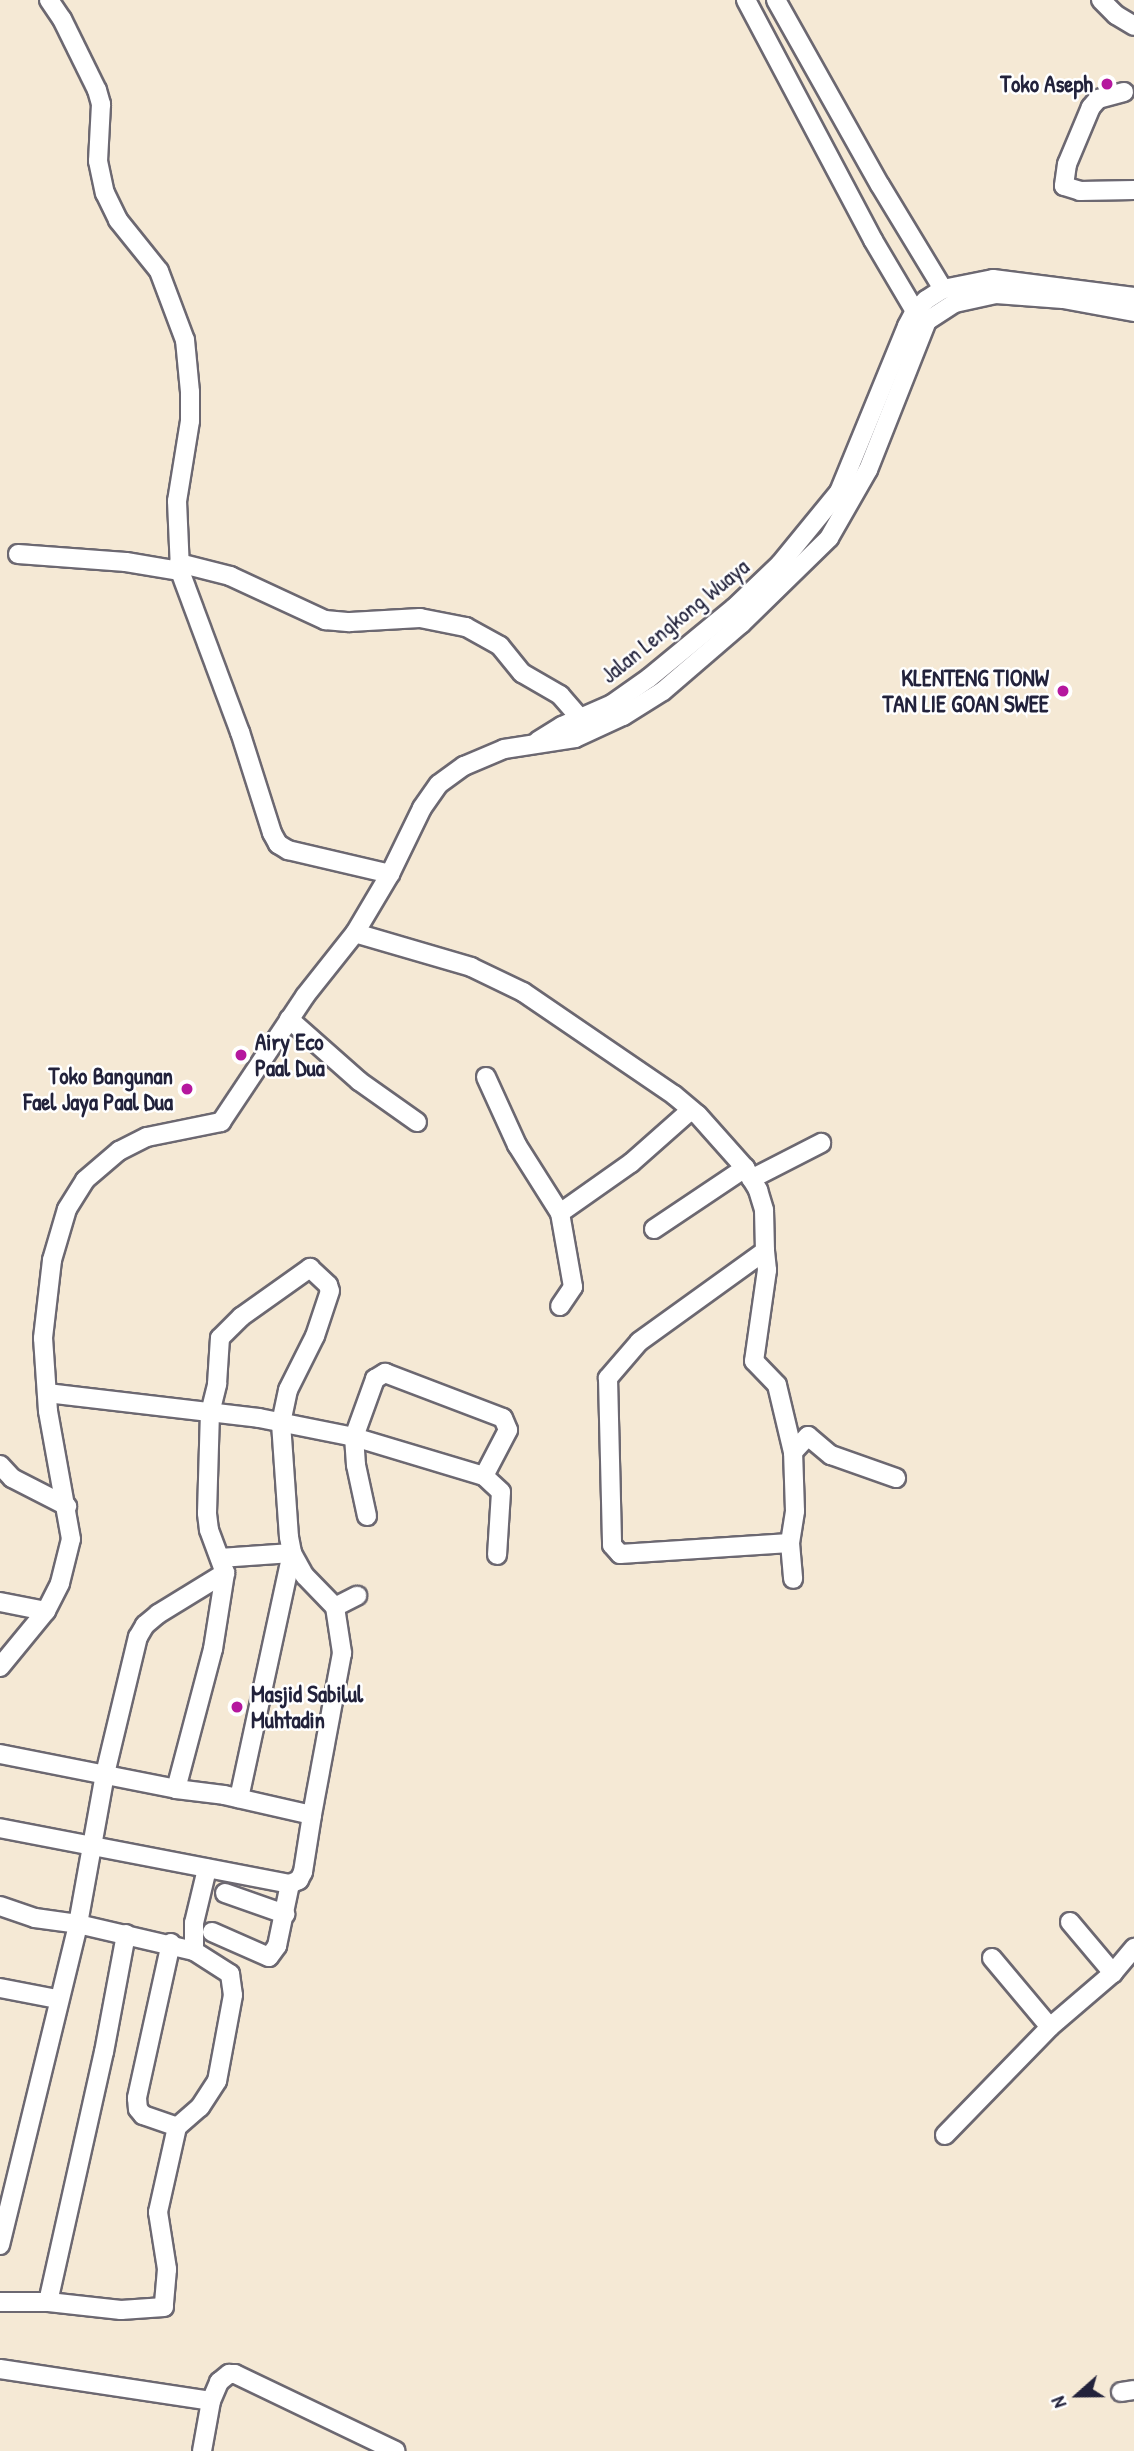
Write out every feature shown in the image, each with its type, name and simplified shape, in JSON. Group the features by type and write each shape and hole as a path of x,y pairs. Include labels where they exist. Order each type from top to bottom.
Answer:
{"street":[{"path":"48,0 62,19 97,90 101,104 98,161 105,193 118,220 159,271 185,340 190,421 177,501 180,567 278,844 288,850 390,874"},
{"path":"746,0 873,240 915,311"},
{"path":"776,0 880,185 943,289"},
{"path":"1101,0 1116,15 1134,26"},
{"path":"1124,92 1106,95 1091,107 1067,164 1064,186 1080,191 1134,190"},
{"name":"Jalan Lengkong Wuaya","path":"533,745 575,738 600,728 663,691 734,608 780,564 839,492 915,311 943,289 993,279 1134,298"},
{"name":"Jalan Lengkong Wuaya","path":"533,745 580,718 612,704 693,653 764,603 829,538 868,470 927,321 955,303 996,295 1063,299 1134,312"},
{"path":"18,554 180,567 230,576 325,620 350,622 420,618 466,626 500,646 522,673 560,695 580,718"},
{"path":"0,1667 46,1611 60,1583 71,1539 48,1410 43,1338 52,1260 67,1209 85,1180 119,1151 147,1137 221,1122 289,1019 355,933 390,874 422,808 439,784 481,758 504,749 533,745"},
{"path":"355,933 471,967 523,992 691,1110 748,1174 764,1210 767,1270 754,1362 777,1385 793,1452 795,1511 790,1543 793,1579"},
{"path":"289,1019 359,1081 417,1122"},
{"path":"486,1077 517,1145 560,1213 573,1287 560,1306"},
{"path":"560,1213 631,1163 691,1110"},
{"path":"654,1229 748,1174 821,1143"},
{"path":"765,1251 639,1342 608,1378 612,1545 620,1554 790,1543"},
{"path":"176,1789 213,1649 222,1565 209,1530 207,1513 210,1413 217,1384 220,1338 225,1330 310,1268 328,1285 330,1291 318,1328 289,1390 281,1423 292,1553 239,1798"},
{"path":"367,1516 356,1465 354,1437 375,1379 388,1373 503,1418 508,1430 484,1476"},
{"path":"47,1393 281,1423 354,1437 484,1476 501,1492 497,1555"},
{"path":"793,1452 808,1436 831,1455 896,1478"},
{"path":"0,1465 12,1478 67,1506"},
{"path":"0,2245 57,1999 78,1924 105,1774 138,1637 145,1625 222,1565 292,1553"},
{"path":"0,1828 290,1884 299,1880 303,1872 340,1677 342,1653 335,1607 305,1576 292,1553"},
{"path":"335,1607 357,1596"},
{"path":"0,1602 46,1611"},
{"path":"0,1754 176,1789 239,1798 312,1815"},
{"path":"194,1951 194,1923 207,1869"},
{"path":"212,1932 269,1957 277,1946 290,1884"},
{"path":"225,1893 285,1914"},
{"path":"0,1906 35,1918 171,1943 194,1951 230,1974 233,1995 217,2081 200,2107 177,2127 158,2213 167,2269 164,2306 121,2311 48,2302 0,2302"},
{"path":"1070,1922 1113,1973"},
{"path":"48,2302 104,2052 126,1934"},
{"path":"171,1943 137,2098 138,2109 143,2115 177,2127"},
{"path":"945,2135 1050,2027 1113,1973 1134,1948"},
{"path":"992,1958 1050,2027"},
{"path":"0,1988 57,1999"},
{"path":"0,2369 211,2401"},
{"path":"207,2448 211,2401 219,2382 229,2374 236,2374 396,2451"}],"place":[{"name":"Toko Aseph","path":"1107,84"},
{"name":"KLENTENG TIONW TAN LIE GOAN SWEE","path":"1063,691"},
{"name":"Airy Eco Paal Dua","path":"241,1055"},
{"name":"Toko Bangunan Fael Jaya Paal Dua","path":"187,1089"},
{"name":"Masjid Sabilul Muhtadin","path":"237,1707"}]}
